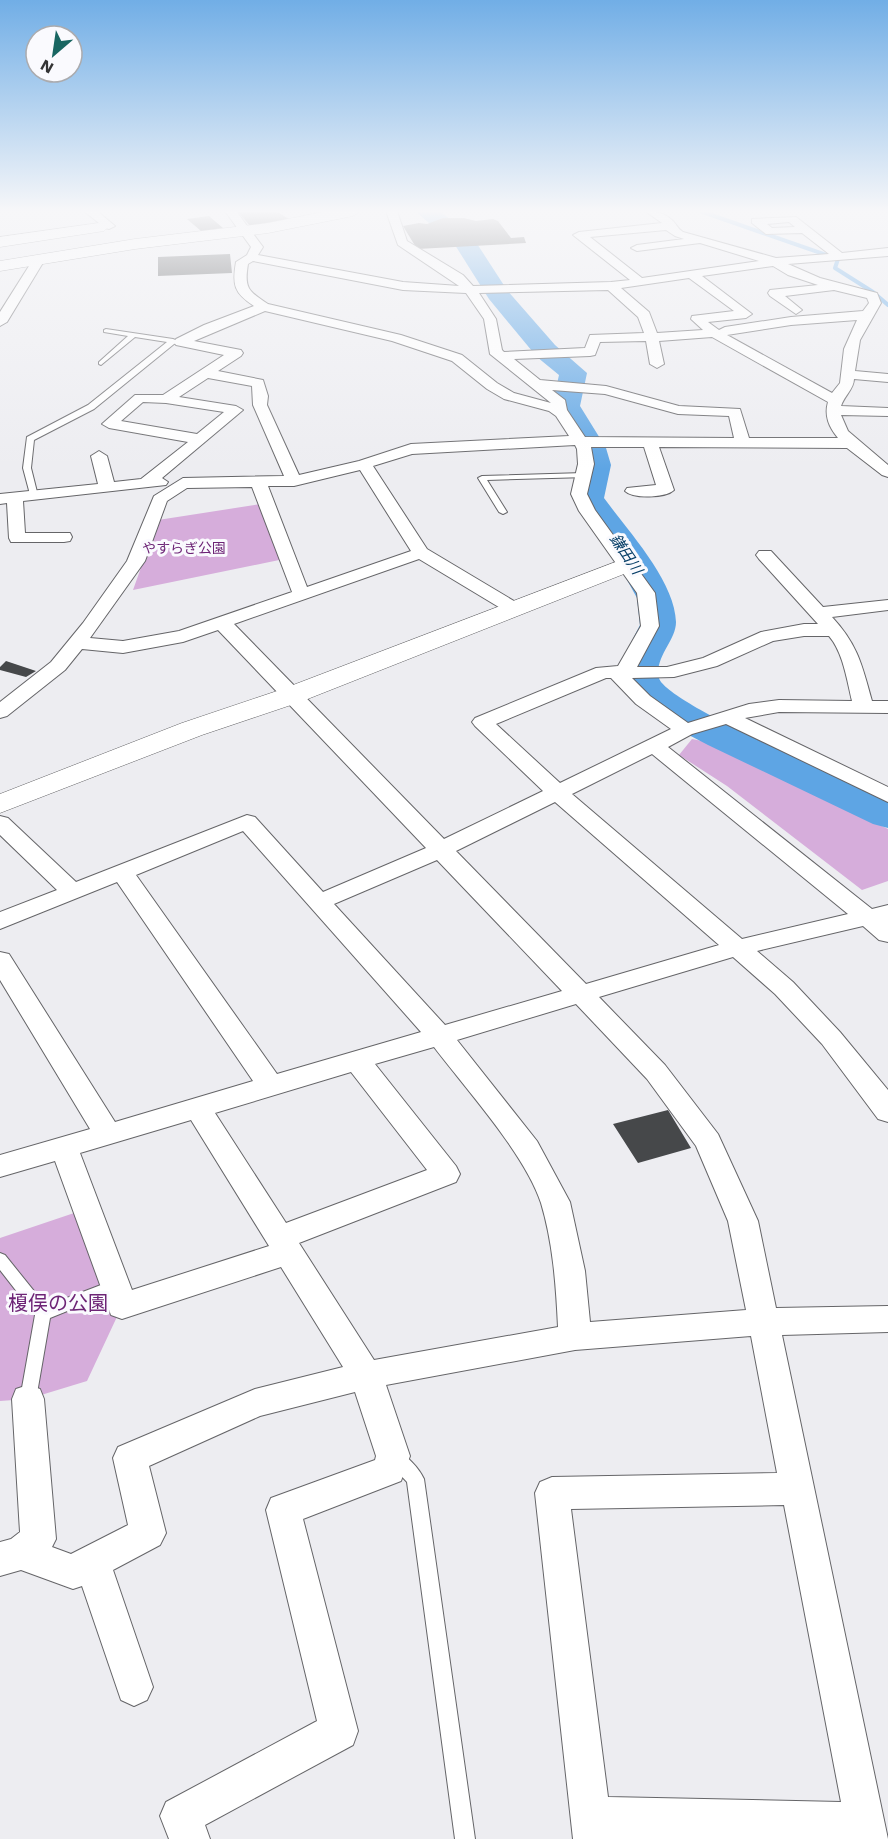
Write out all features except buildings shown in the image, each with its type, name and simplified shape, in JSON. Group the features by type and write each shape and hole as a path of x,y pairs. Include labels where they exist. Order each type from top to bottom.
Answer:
{"street":[{"path":"0,322 16,297"},
{"path":"248,297 264,307 396,338 457,358 492,386 509,396 554,408 561,413 580,441 586,457 579,494 587,511 646,593 650,626 621,678 643,700 685,730"},
{"path":"475,297 490,320 495,351 560,403 561,413"},
{"path":"623,297 644,315 652,337 657,364"},
{"path":"723,297 746,314 697,319 714,333 834,405 888,412"},
{"path":"779,297 796,310"},
{"path":"873,297 875,303 854,332 850,348 848,384 836,394 835,423 841,435 888,471"},
{"path":"177,342 264,307"},
{"path":"501,356 590,352 595,338 714,333 790,321 866,315"},
{"path":"166,399 236,353 177,342"},
{"path":"206,373 258,383 261,396 260,405 294,481"},
{"path":"848,374 888,378"},
{"path":"536,384 606,390 678,410 735,412 743,443"},
{"path":"146,483 200,440 236,410 166,399 140,399 109,424 200,440"},
{"path":"64,537 16,538 7,499 146,483 294,481 364,464 411,449 580,441 852,443"},
{"path":"633,491 666,490 650,442"},
{"path":"99,456 107,486"},
{"path":"364,464 421,553 513,608"},
{"path":"0,712 58,666 76,644 136,561 160,499 183,483"},
{"path":"258,483 302,596"},
{"path":"76,644 123,646 150,643 223,624 421,553"},
{"path":"765,555 841,638 853,667 864,707"},
{"path":"0,804 192,729 290,696 626,565"},
{"path":"818,613 888,605"},
{"path":"223,624 290,696 656,1072 708,1141 743,1221 867,1831 591,1828 552,1493 797,1489"},
{"path":"834,630 804,630 768,636 689,669 667,673 603,672 482,722 558,793 784,988 831,1038 888,1112"},
{"path":"319,902 440,850 685,730 749,710 779,706 888,707"},
{"path":"728,717 888,795"},
{"path":"654,746 882,922"},
{"path":"0,921 247,822 438,1035 527,1149 555,1202 570,1271 575,1337"},
{"path":"0,823 73,892"},
{"path":"122,872 270,1085"},
{"path":"0,1166 736,948 882,922"},
{"path":"0,960 108,1134"},
{"path":"64,1147 122,1306 284,1245 446,1174 356,1059"},
{"path":"190,1839 180,1816 339,1731 283,1510 389,1470 393,1456 366,1374 197,1107"},
{"path":"10,1556 73,1572 148,1533 130,1458 255,1403 366,1374 575,1337 764,1322 888,1319"},
{"path":"10,1556 38,1539 27,1398"},
{"path":"92,1562 134,1687"}],"lane":[{"path":"106,331 177,342"},
{"path":"100,363 134,335"},
{"path":"34,496 27,468 30,439 91,407 177,342"},
{"path":"503,512 482,478 584,475"},
{"path":"0,1259 43,1314 27,1398"},
{"path":"43,1314 114,1286"},
{"path":"393,1456 415,1479 465,1839"}],"green space":[{"name":"やすらぎ公園","path":"261,504 284,559 133,590 158,520"},
{"path":"692,739 722,745 888,829 888,881 862,890 727,786 679,755"},
{"name":"榎俣の公園","path":"80,1211 122,1306 87,1381 28,1399 0,1401 0,1238"}],"waterway":[{"name":"鎌田川","path":"500,297 546,351 573,373 566,406 591,448 596,465 588,498 632,559 655,598 658,625 642,658 640,678 648,693 676,713 722,737 888,815"},
{"path":"879,297 888,305"}]}
